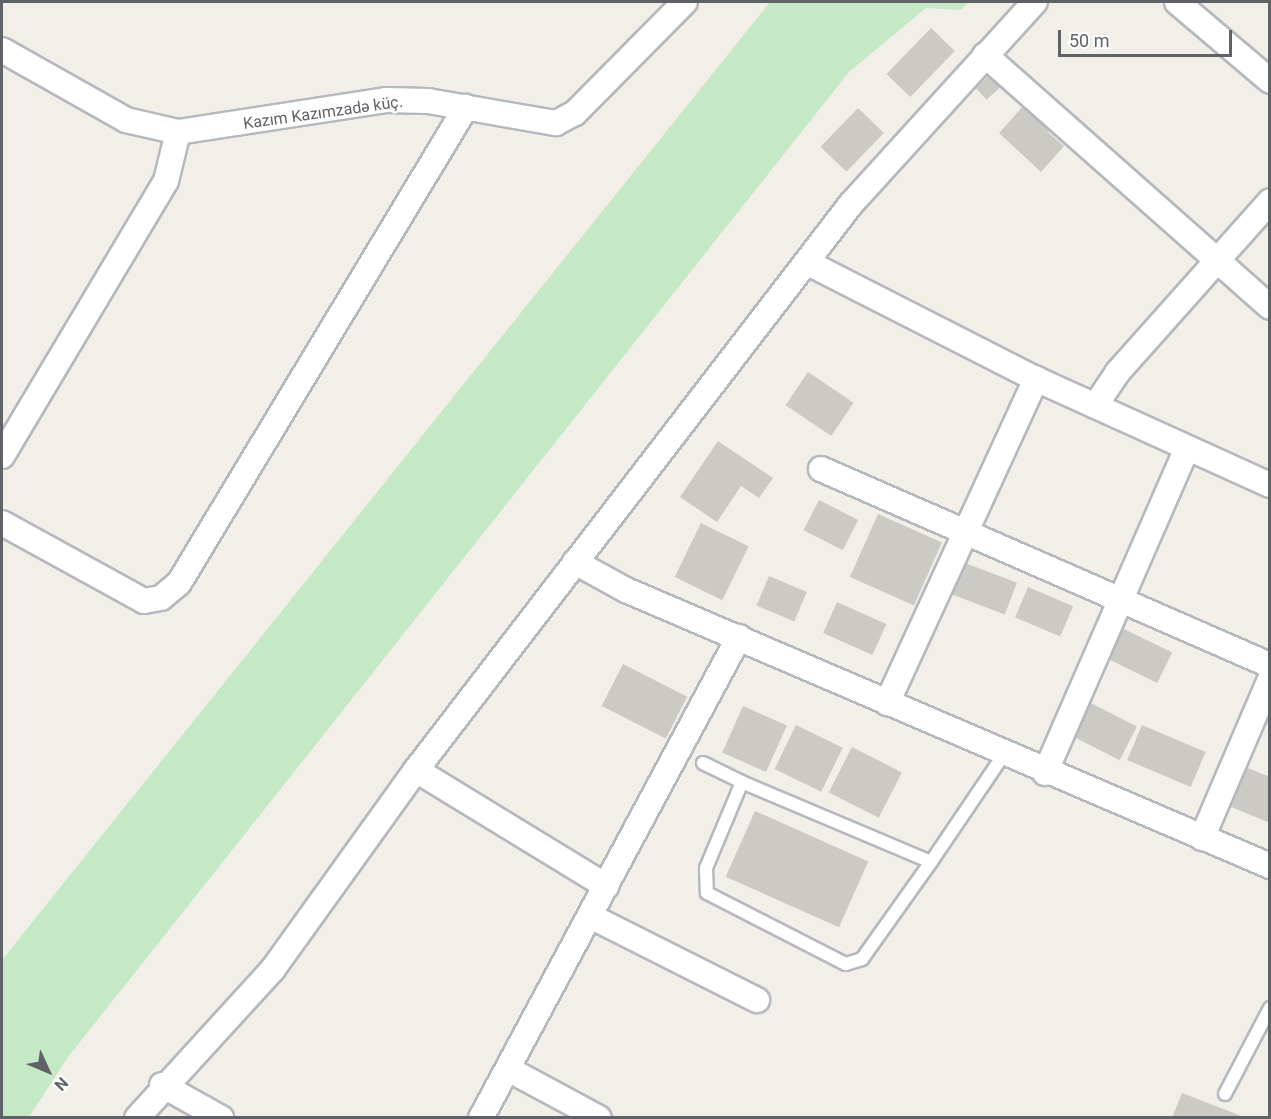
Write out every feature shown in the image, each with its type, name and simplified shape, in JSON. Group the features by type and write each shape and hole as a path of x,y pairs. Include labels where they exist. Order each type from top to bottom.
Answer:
{"street":[{"name":"Kazım Kazımzadə küç.","path":"2,50 126,120 178,132 386,100 466,107 556,123 575,113 685,2"},
{"path":"137,1118 162,1085 273,969 416,770 808,263 851,204 1035,2"},
{"path":"1177,2 1269,81"},
{"path":"985,55 1269,307"},
{"path":"2,523 144,601 161,598 179,583 466,107"},
{"path":"2,456 166,181 178,132"},
{"path":"1095,406 1117,373 1269,201"},
{"path":"808,263 1036,379 1186,450 1269,485"},
{"path":"887,704 1036,379"},
{"path":"1045,773 1186,450"},
{"path":"821,469 1269,665"},
{"path":"575,562 887,704 1045,773 1269,866"},
{"path":"482,1118 739,637"},
{"path":"1202,838 1269,679"},
{"path":"416,770 606,886"},
{"path":"590,916 757,999"},
{"path":"508,1069 599,1118"},
{"path":"162,1085 221,1118"}],"lane":[{"path":"742,782 706,868 707,893 846,964 862,959 932,862 1004,754"},
{"path":"703,763 742,782 932,862"},
{"path":"1225,1094 1269,1008"}],"green space":[{"path":"770,2 969,2 961,10 926,8 849,72 68,1057 29,1117 2,1117 2,960"}],"building":[{"path":"931,28 955,51 910,97 887,74"},
{"path":"994,71 1005,83 987,100 976,88"},
{"path":"1023,106 1037,119 1046,109 1058,120 1048,132 1064,146 1041,172 999,133"},
{"path":"858,108 884,133 846,172 820,147"},
{"path":"808,372 854,403 831,436 786,405"},
{"path":"718,441 773,478 759,498 741,486 717,522 680,497"},
{"path":"819,500 858,520 843,550 804,530"},
{"path":"878,514 942,542 914,606 850,577"},
{"path":"701,523 749,546 722,600 675,577"},
{"path":"960,561 1017,583 1005,615 948,593"},
{"path":"769,576 807,592 794,621 756,605"},
{"path":"1028,587 1073,606 1060,637 1015,617"},
{"path":"837,602 886,624 873,655 823,633"},
{"path":"1120,627 1172,652 1157,683 1105,658"},
{"path":"623,664 687,697 666,739 602,706"},
{"path":"1087,701 1137,726 1120,760 1070,735"},
{"path":"743,706 787,726 766,772 722,753"},
{"path":"796,725 843,748 821,792 775,769"},
{"path":"1142,725 1206,752 1191,787 1127,760"},
{"path":"852,747 902,772 879,818 829,792"},
{"path":"1240,765 1270,777 1270,823 1224,804"},
{"path":"755,811 868,861 839,927 726,877"},
{"path":"1182,1093 1244,1117 1244,1118 1172,1118"}]}
